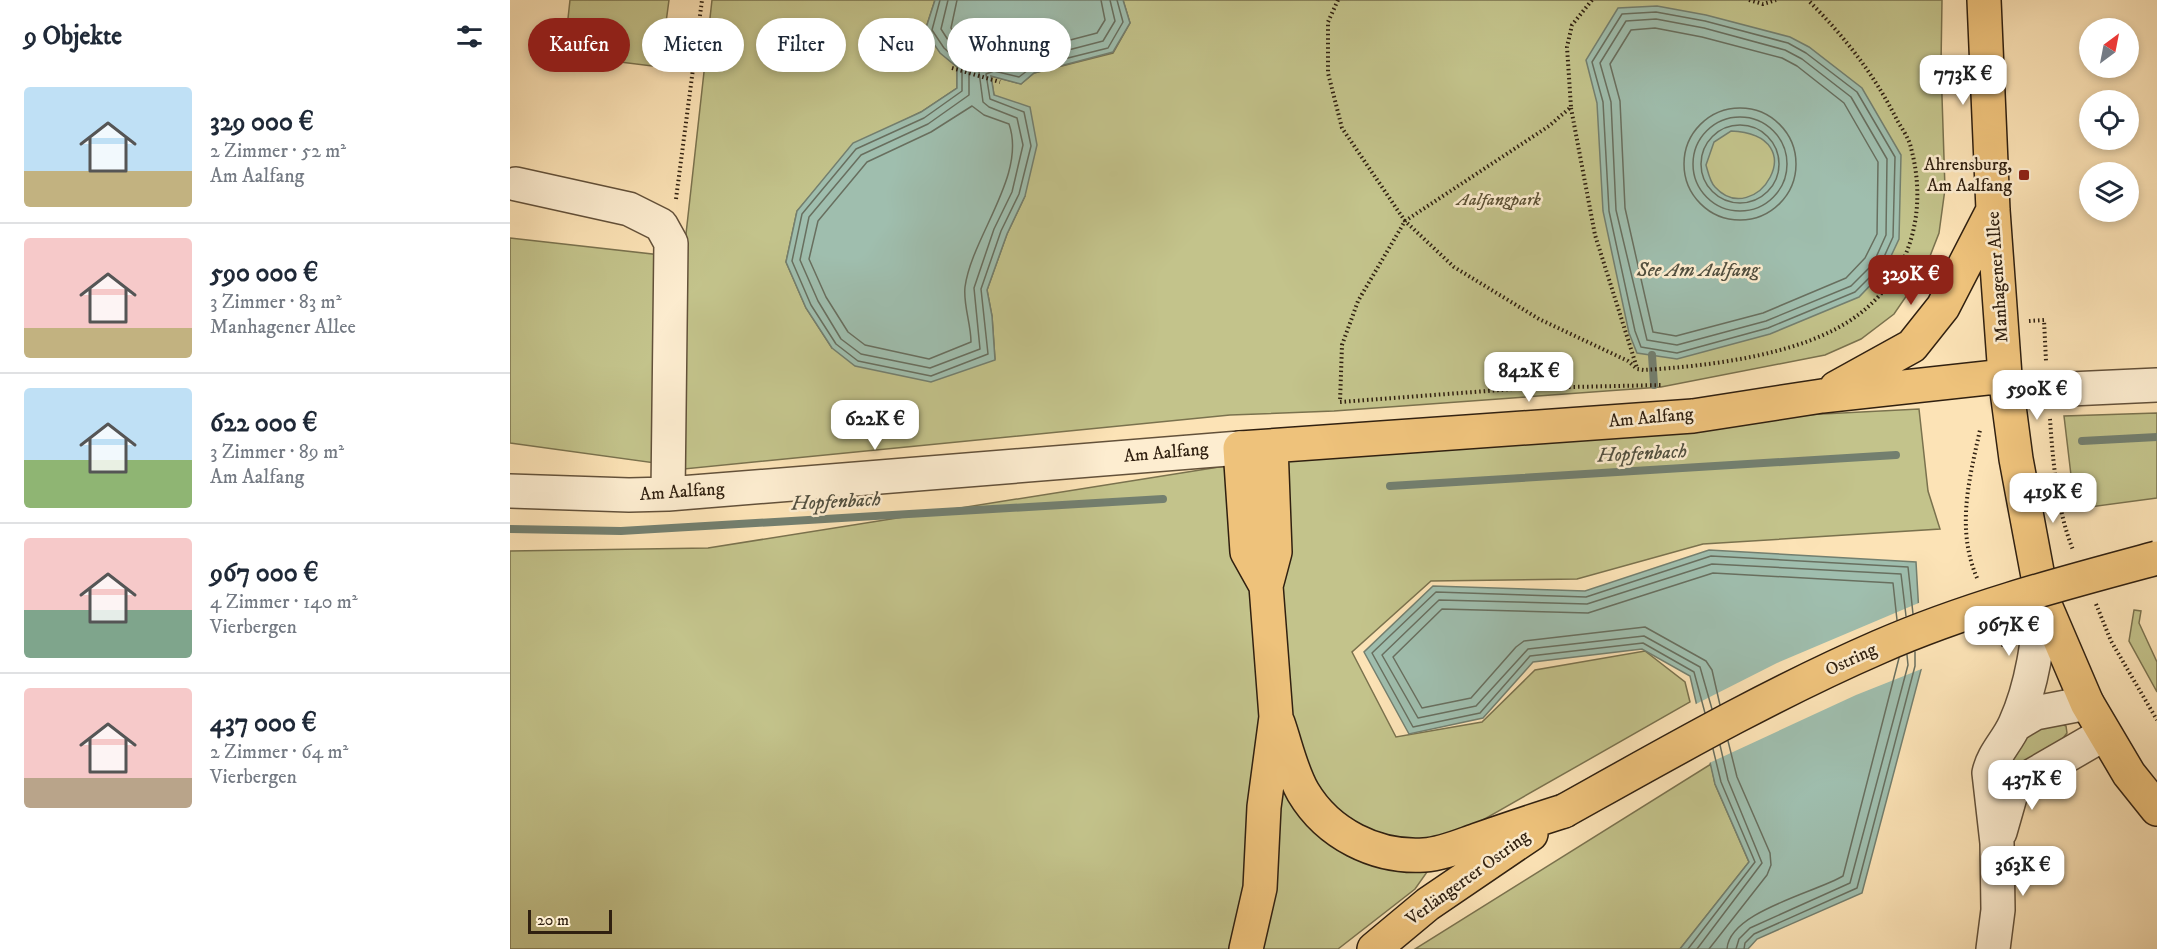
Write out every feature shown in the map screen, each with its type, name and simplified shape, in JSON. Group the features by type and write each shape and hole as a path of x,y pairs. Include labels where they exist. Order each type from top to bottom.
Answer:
{"main road":[{"name":"Manhagener Allee","path":"1984,0 1993,210 2005,376 2016,459 2042,598 2087,703 2129,774 2157,809"},
{"name":"Am Aalfang","path":"1822,396 1912,346 1943,307 1993,210"},
{"name":"Am Aalfang","path":"1255,447 1693,416 1822,396 2005,376"},
{"path":"1246,949 1260,888 1264,807 1276,717 1266,586 1247,552 1255,447"},
{"name":"Ostring","path":"1564,811 1744,712 1881,646 2015,598 2157,558"},
{"path":"1276,717 1294,773 1312,805 1334,827 1365,846 1377,850 1407,855 1443,851 1564,811"},
{"name":"Verlängerter Ostring","path":"1374,949 1428,904 1564,811"}],"street":[{"path":"516,184 629,209 661,225 671,243 668,494"},
{"path":"2048,390 2157,385"},
{"name":"Am Aalfang","path":"510,491 668,494 1255,447"},
{"path":"1993,949 1998,910 1997,843 1989,773 1992,762 2015,725 2037,652 2042,598"},
{"path":"2015,725 2035,713 2087,703"},
{"path":"1997,843 2012,790 2029,775 2104,734"}],"path":[{"path":"671,243 702,0"},
{"path":"1338,0 1329,22 1328,73 1342,128 1406,221 1454,267 1539,319 1628,361 1637,369 1644,370 1784,349 1822,334 1858,315 1887,287 1902,266 1915,224 1917,184 1911,146 1867,66 1808,0"},
{"path":"1592,0 1572,25 1567,47 1571,107 1595,235 1637,369"},
{"path":"1749,0 1763,4 1776,0"},
{"path":"966,72 1000,82"},
{"path":"1571,107 1549,126 1406,221 1358,301 1342,345 1340,402 1527,388 1666,385"}],"green space":[{"path":"570,0 669,0 667,18 642,18 642,65 630,63 630,18 568,18"},
{"name":"Aalfangpark","path":"712,0 935,0 929,18 858,18 858,72 935,72 935,45 947,58 947,72 957,72 957,88 921,112 893,126 821,183 797,211 786,262 806,308 832,348 969,368 995,359 992,316 987,290 1007,234 1025,196 994,95 991,76 1021,84 1034,73 1071,72 1071,64 1113,53 1130,23 1123,0 1942,0 1941,66 1945,189 1939,233 1925,269 1894,314 1861,339 1825,355 1661,387 1334,411 1230,415 684,469 684,252 704,72 744,72 744,18 710,18"},
{"path":"510,238 661,255 655,463 510,443"},
{"path":"1919,409 1928,491 1940,529 1703,544 1577,579 1431,581 1352,652 1396,737 1482,722 1535,670 1645,651 1685,682 1690,702 1451,838 1415,889 1338,949 510,949 510,551 708,548 1219,467 1803,415"},
{"path":"2157,413 2157,498 2075,509 2064,416"},
{"path":"2134,610 2141,611 2139,623 2157,662 2157,692 2129,641"},
{"path":"2057,722 2066,726 2067,733 2061,741 2006,774 2001,767 2031,732"},
{"path":"1711,764 1715,784 1749,862 1680,949 1415,949"}],"water":[{"path":"935,0 1123,0 1130,23 1113,52 1071,63 1071,18 947,18 947,59 935,46 935,18 929,18"},
{"name":"See Am Aalfang","path":"1657,6 1706,15 1790,37 1809,47 1862,88 1901,155 1899,239 1884,271 1859,297 1770,334 1677,359 1637,353 1629,333 1603,211 1597,103 1586,60 1618,8","holes":["1731,131 1757,136 1770,148 1774,162 1770,177 1760,190 1746,197 1731,197 1715,187 1708,174 1706,165 1714,142"]},
{"path":"957,72 1038,72 1021,84 991,76 994,95 1030,107 1037,145 1025,196 1007,234 987,290 992,316 995,360 931,382 855,366 832,348 806,308 786,262 797,211 853,143 921,112 957,88"},
{"path":"1709,550 1916,562 1922,666 1862,893 1757,939 1748,949 1680,949 1749,862 1715,784 1690,676 1642,649 1533,662 1483,718 1409,734 1364,652 1433,586 1585,591"}],"pier":[{"path":"1921,602 1924,668 1856,695 1707,764 1694,705 1777,663"}],"waterway":[{"path":"1652,355 1654,385"},
{"name":"Hopfenbach","path":"2082,441 2157,437"},
{"name":"Hopfenbach","path":"1390,486 1896,455"},
{"name":"Hopfenbach","path":"510,529 621,531 1163,499"}],"place":[{"name":"Ahrensburg, Am Aalfang","path":"2024,175"}]}
